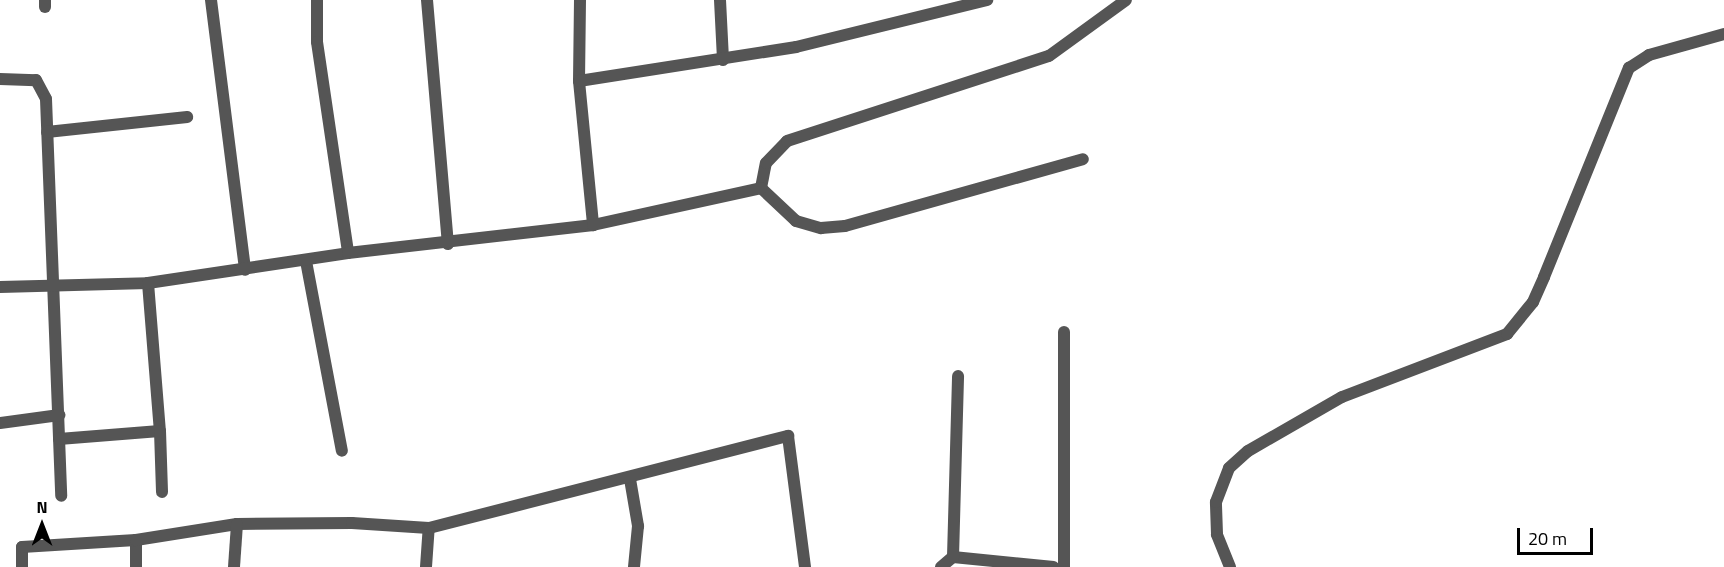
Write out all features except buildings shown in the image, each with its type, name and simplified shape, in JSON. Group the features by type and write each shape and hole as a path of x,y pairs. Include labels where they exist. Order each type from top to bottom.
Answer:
{"street":[{"path":"211,0 245,270"},
{"path":"316,0 317,42 348,253"},
{"path":"427,0 448,244"},
{"path":"579,0 579,81 593,225"},
{"path":"720,0 723,60"},
{"path":"579,81 796,47 987,0"},
{"path":"760,188 766,163 787,141 1049,56 1126,0"},
{"path":"1230,567 1217,534 1216,502 1228,468 1248,451 1342,397 1506,334 1533,302 1629,68 1648,55 1724,34"},
{"path":"0,79 36,80 44,89 61,496"},
{"path":"47,132 187,117"},
{"path":"760,188 796,220 821,228 845,226 1083,159"},
{"path":"0,287 148,283 348,253 448,244 593,225 760,188"},
{"path":"306,261 342,451"},
{"path":"148,283 160,431 162,492"},
{"path":"1064,332 1064,567"},
{"path":"953,557 958,376"},
{"path":"0,423 59,415"},
{"path":"59,439 160,431"},
{"path":"22,567 22,547 136,540 237,524 352,523 429,528 630,479 788,436 805,567"},
{"path":"630,479 639,526 634,567"},
{"path":"234,567 237,524"},
{"path":"426,567 429,528"},
{"path":"136,540 136,567"},
{"path":"941,567 953,557 1054,567"}]}
